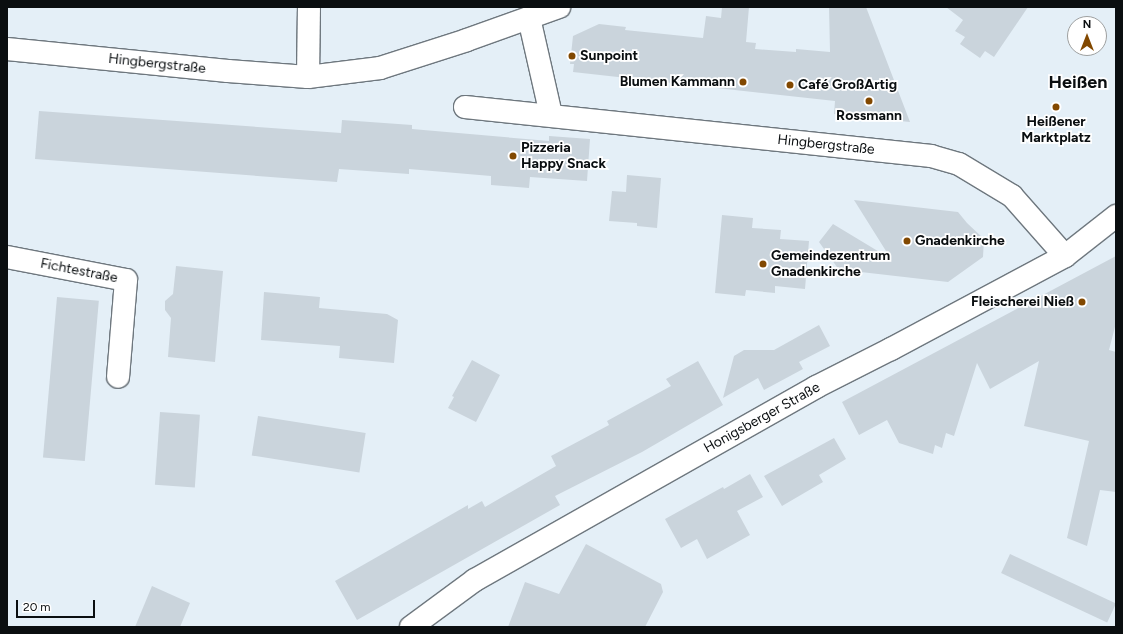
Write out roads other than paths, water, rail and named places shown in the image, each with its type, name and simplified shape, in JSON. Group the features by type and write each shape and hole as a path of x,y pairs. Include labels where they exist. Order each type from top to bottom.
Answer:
{"street":[{"path":"308,77 309,7"},
{"name":"Hingbergstraße","path":"7,49 308,77 380,68 559,7"},
{"path":"529,18 551,115"},
{"name":"Hingbergstraße","path":"466,107 931,156 958,164 1012,196 1065,256"},
{"name":"Honigsberger Straße","path":"411,627 475,580 816,387 953,317 1065,256 1116,216"},
{"name":"Fichtestraße","path":"7,257 126,280 118,377"}],"place":[{"name":"Sunpoint","path":"572,56"},
{"name":"Blumen Kammann","path":"743,82"},
{"name":"Café GroßArtig","path":"790,85"},
{"name":"Rossmann","path":"869,101"},
{"name":"Heißener Marktplatz","path":"1056,107"},
{"name":"Pizzeria Happy Snack","path":"513,156"},
{"name":"Gnadenkirche","path":"907,241"},
{"name":"Gemeindezentrum Gnadenkirche","path":"763,264"},
{"name":"Fleischerei Nieß","path":"1082,302"}],"district":[{"name":"Heißen","path":"1078,82"}]}
